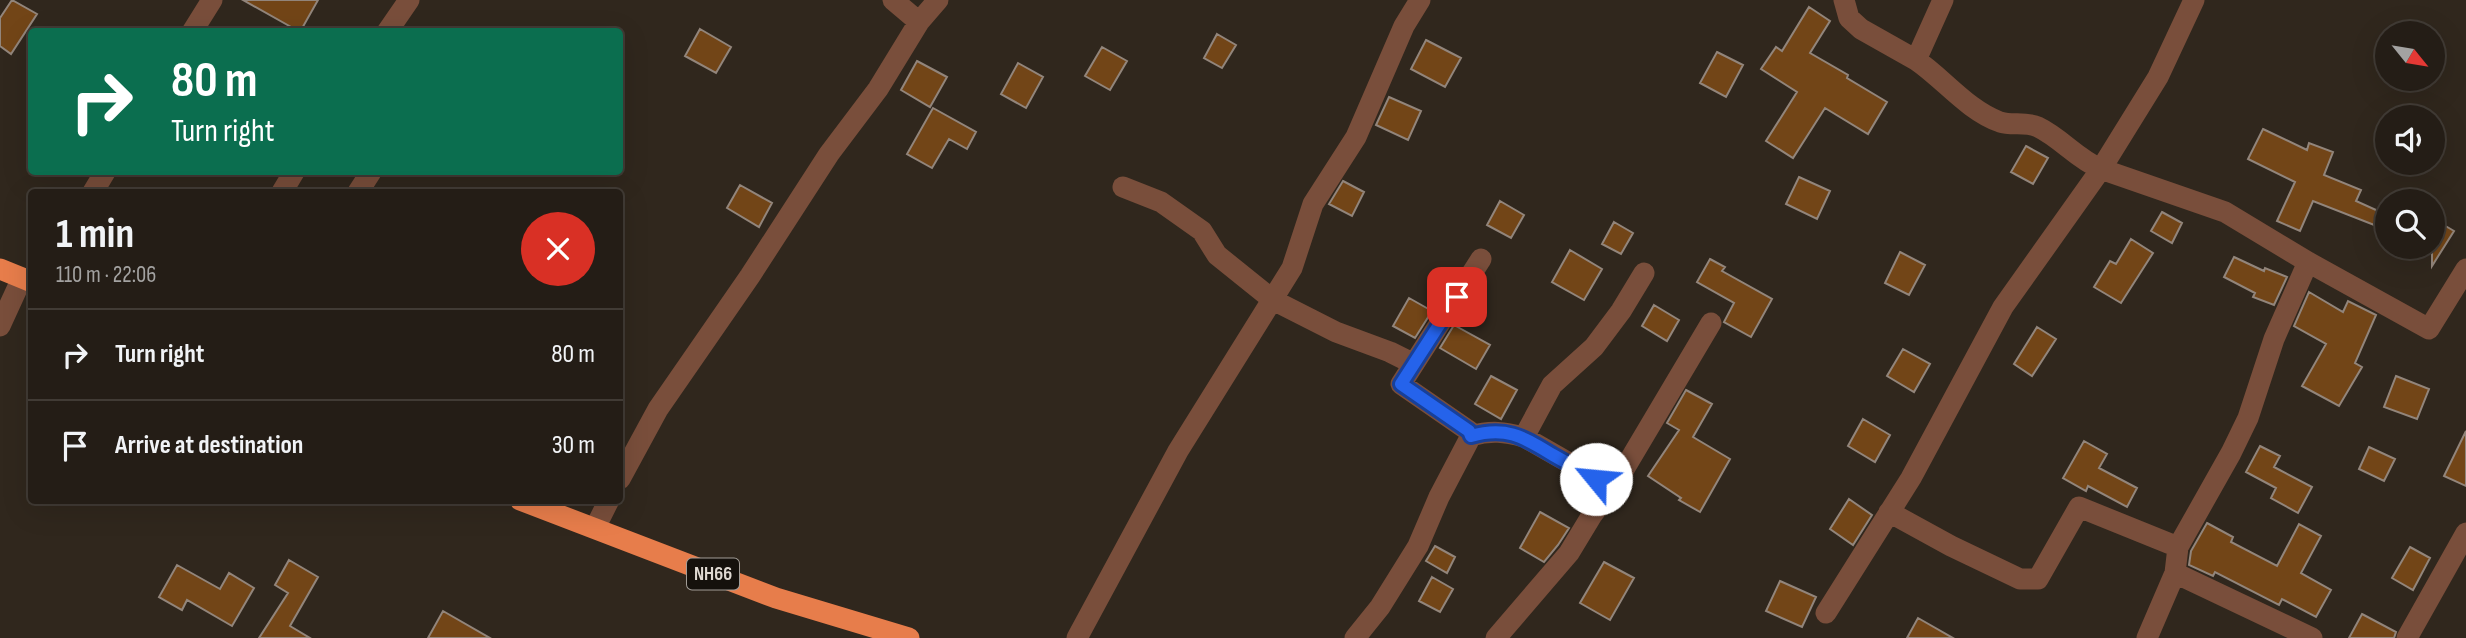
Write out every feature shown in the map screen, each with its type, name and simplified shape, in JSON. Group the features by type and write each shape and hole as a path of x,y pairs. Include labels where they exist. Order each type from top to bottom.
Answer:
{"highway":[{"path":"0,270 27,280"},
{"name":"NH66","path":"531,504 776,598 909,638"}],"street":[{"path":"194,28 212,0"},
{"path":"390,28 409,0"},
{"path":"892,0 919,22"},
{"path":"623,474 658,409 750,276 829,154 878,89 919,22 938,0"},
{"path":"1077,638 1178,451 1292,268 1313,204 1356,137 1404,26 1420,0"},
{"path":"1844,0 1849,18 1861,29 1935,73 1952,91 1976,109 2001,123 2022,122 2038,127 2085,163 2225,212 2429,329 2466,269"},
{"path":"1916,60 1943,0"},
{"path":"1826,613 1911,478 2003,307 2101,169 2158,77 2194,0"},
{"path":"1123,187 1161,202 1202,231 1217,255 1273,300 1336,332 1414,364"},
{"path":"1471,436 1469,431 1401,384 1481,259"},
{"path":"2147,638 2175,573 2178,547 2248,418 2288,304 2308,262"},
{"path":"1524,437 1552,385 1594,347 1621,311 1644,273"},
{"path":"0,326 27,280"},
{"path":"1496,638 1561,564 1613,488 1711,323"},
{"path":"1355,638 1380,607 1418,546 1439,497 1471,436 1488,431 1524,437 1613,488"},
{"path":"595,528 607,504"},
{"path":"1889,512 2020,579 2038,579 2079,507 2178,547"},
{"path":"2407,638 2466,533"},
{"path":"2175,573 2312,638"}],"building":[{"path":"12,0 37,14 11,54 0,46 0,18"},
{"path":"243,0 318,0 302,28 293,28"},
{"path":"1809,7 1830,21 1810,53 1887,102 1868,134 1825,108 1793,158 1766,141 1797,92 1761,69 1776,47 1782,51"},
{"path":"700,29 731,47 716,73 685,56"},
{"path":"1217,34 1236,45 1222,68 1204,58"},
{"path":"1426,40 1461,58 1445,87 1411,69"},
{"path":"1102,47 1127,61 1110,90 1085,76"},
{"path":"1717,52 1743,65 1726,97 1700,83"},
{"path":"917,61 947,77 930,107 901,90"},
{"path":"1018,63 1043,77 1026,108 1001,94"},
{"path":"1389,97 1421,111 1408,140 1376,125"},
{"path":"933,108 976,132 967,149 949,139 932,168 907,154"},
{"path":"2263,129 2307,150 2309,143 2333,152 2324,175 2361,190 2356,201 2375,210 2375,225 2313,201 2300,231 2277,221 2295,182 2248,159"},
{"path":"2026,146 2048,158 2033,184 2011,172"},
{"path":"1799,177 1830,191 1817,219 1786,204"},
{"path":"1343,181 1364,192 1352,216 1329,204"},
{"path":"740,185 772,203 759,227 727,208"},
{"path":"1500,201 1524,215 1511,238 1487,225"},
{"path":"2162,212 2182,223 2172,243 2151,231"},
{"path":"1614,222 1633,233 1621,254 1602,244"},
{"path":"2445,226 2454,231 2445,245"},
{"path":"2131,239 2153,253 2121,303 2094,287 2110,261 2116,264"},
{"path":"1570,250 1602,269 1584,300 1552,282"},
{"path":"1900,252 1925,265 1909,295 1885,283"},
{"path":"2234,257 2264,271 2265,268 2287,277 2274,305 2253,297 2255,293 2224,277"},
{"path":"1710,259 1725,267 1722,271 1772,299 1751,337 1724,322 1734,303 1697,282"},
{"path":"2309,292 2343,312 2348,301 2376,315 2355,363 2362,367 2339,406 2302,386 2326,344 2294,326"},
{"path":"1409,298 1432,311 1415,338 1393,326"},
{"path":"1654,305 1679,320 1667,341 1642,326"},
{"path":"1454,325 1490,345 1476,369 1440,348"},
{"path":"2037,327 2056,339 2032,376 2014,364"},
{"path":"1903,349 1930,364 1914,392 1887,376"},
{"path":"1491,376 1517,390 1501,419 1475,404"},
{"path":"2396,376 2429,389 2417,419 2384,407"},
{"path":"1686,390 1712,404 1693,437 1730,459 1700,512 1648,476 1679,430 1667,423"},
{"path":"1863,419 1890,435 1875,462 1848,446"},
{"path":"2466,431 2466,486 2444,476"},
{"path":"2084,441 2107,454 2099,468 2137,488 2127,507 2088,486 2086,491 2063,478"},
{"path":"2260,446 2280,456 2274,467 2312,487 2298,513 2271,498 2276,488 2246,472"},
{"path":"2369,447 2395,459 2384,481 2359,469"},
{"path":"1849,499 1872,515 1853,545 1830,529"},
{"path":"1540,512 1569,528 1544,562 1520,548"},
{"path":"2207,523 2233,537 2231,542 2277,566 2299,524 2321,536 2301,573 2331,590 2316,617 2282,599 2279,605 2215,572 2213,576 2189,565 2191,551"},
{"path":"1435,546 1455,557 1447,573 1426,561"},
{"path":"2410,547 2430,558 2413,590 2392,578"},
{"path":"289,560 318,577 290,626 310,638 259,638 288,593 275,585"},
{"path":"1604,562 1634,578 1610,620 1580,603"},
{"path":"177,565 220,589 229,573 254,588 232,626 187,600 182,610 159,597"},
{"path":"1432,577 1453,589 1440,612 1419,601"},
{"path":"1780,581 1816,597 1802,627 1766,611"},
{"path":"443,611 490,638 428,638"},
{"path":"2362,614 2396,632 2394,638 2349,638"},
{"path":"1918,618 1953,638 1907,638"}],"route":[{"path":"1457,297 1401,384 1469,431 1471,436 1488,431 1524,437 1596,479"}]}
